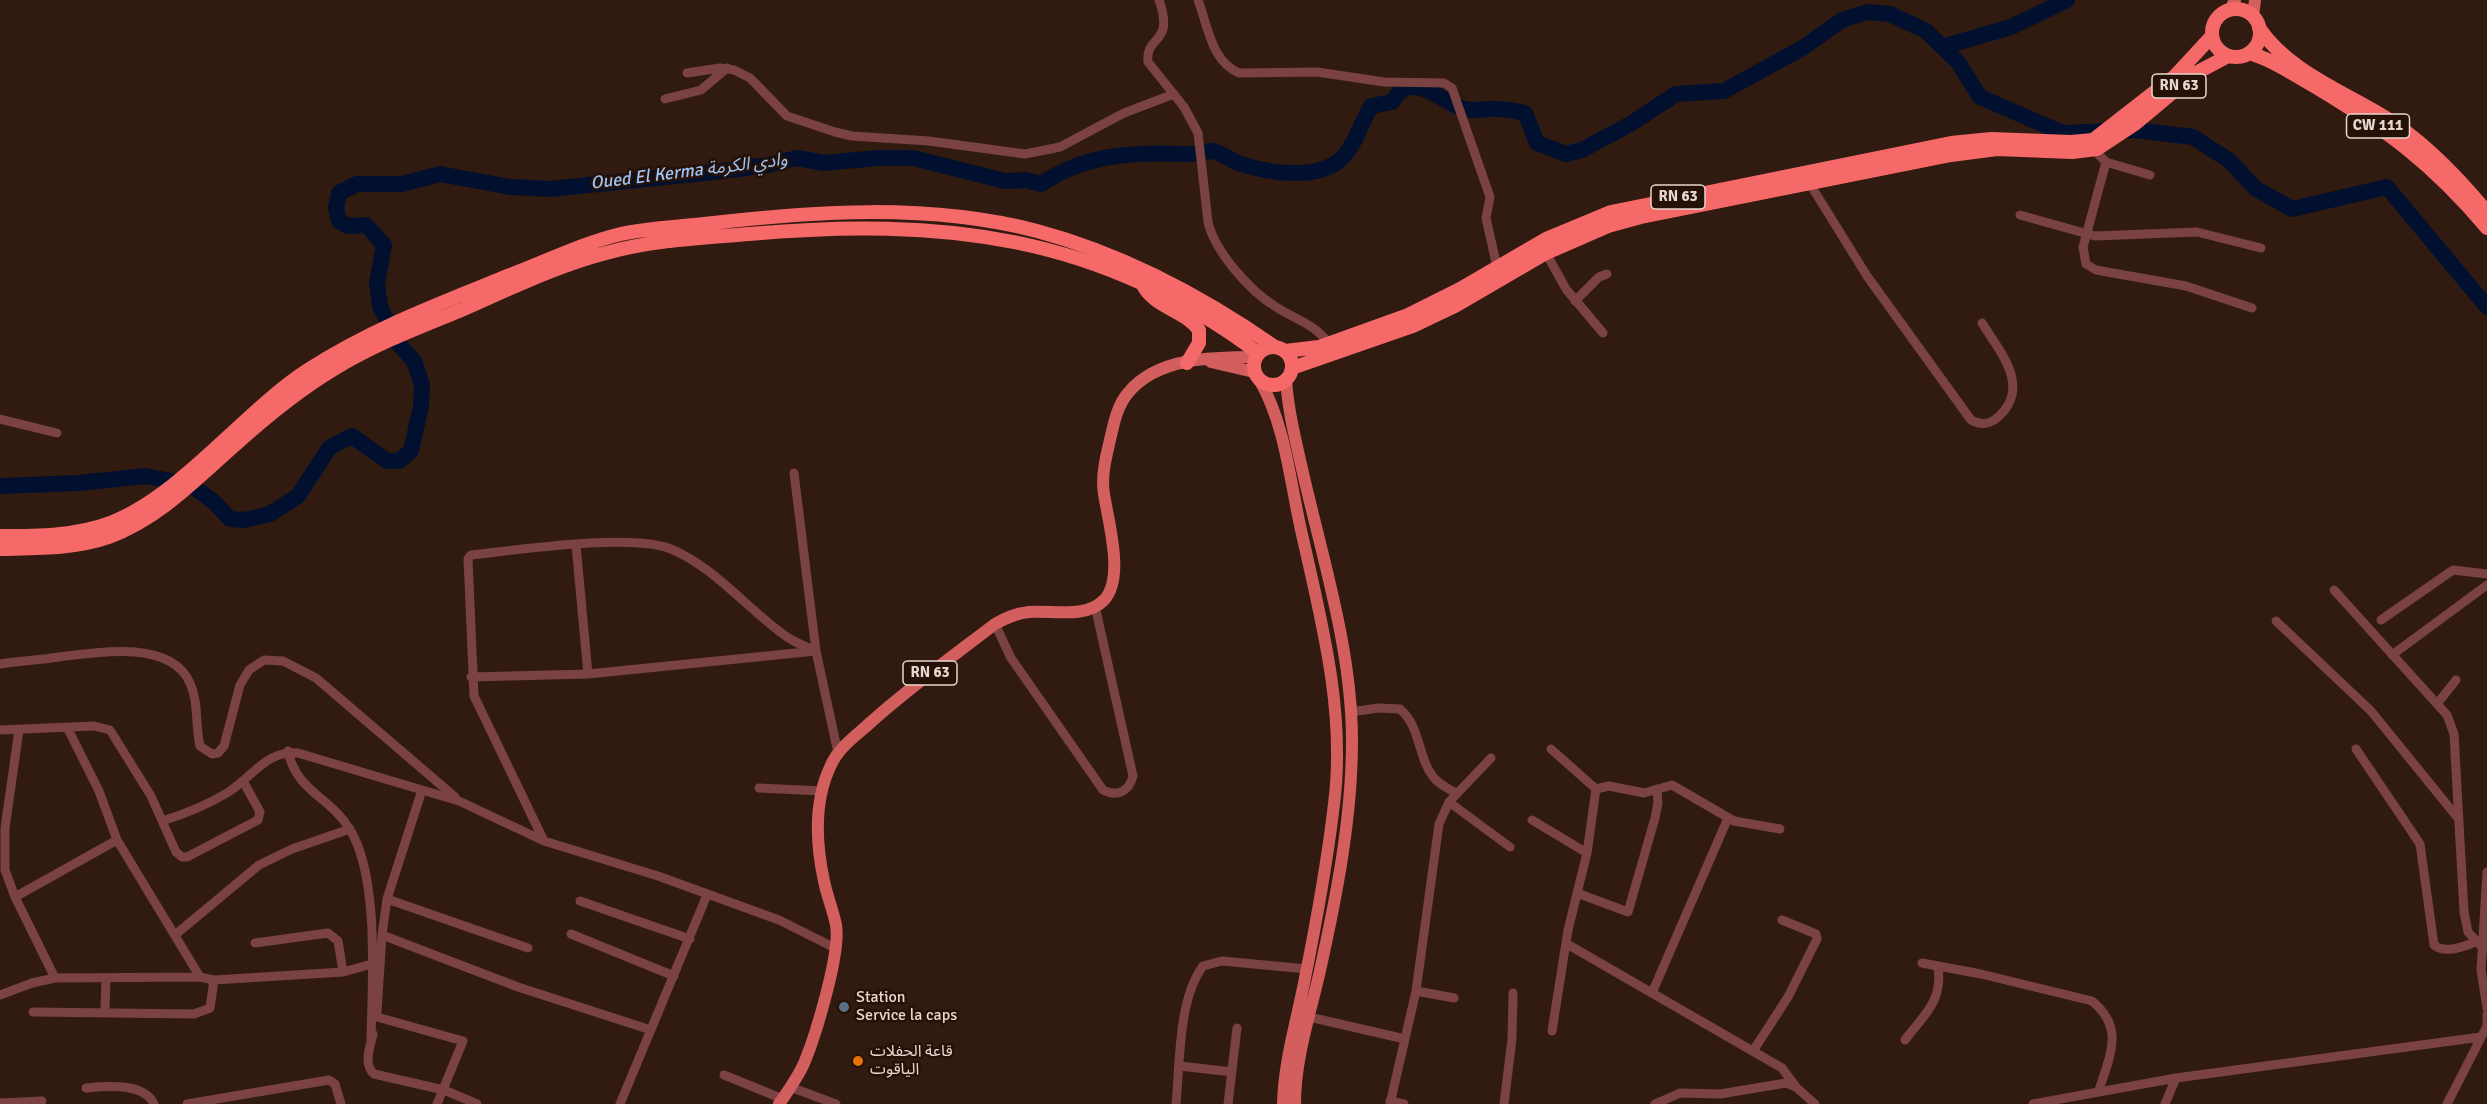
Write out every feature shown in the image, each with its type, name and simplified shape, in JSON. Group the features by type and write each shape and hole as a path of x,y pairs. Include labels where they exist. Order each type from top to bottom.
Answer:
{"highway":[{"path":"2232,5 2243,10 2256,22 2259,40 2248,53 2241,57 2228,56 2217,49 2211,37 2216,20 2232,5"},
{"name":"CW 111","path":"2256,22 2272,44 2292,62 2368,106 2419,142 2450,171 2487,212"},
{"name":"RN 63","path":"2131,119 2189,63 2211,37"},
{"name":"CW 111","path":"2248,53 2279,66 2396,138 2442,178 2487,228"},
{"name":"RN 63","path":"1546,253 1608,226 1641,217 1876,169 1983,150 2098,145 2190,77 2228,56"},
{"name":"RN 63","path":"1280,349 1309,350 1408,315 1578,224 1611,212 1951,143 1991,139 2079,142 2098,145"},
{"path":"0,549 53,547 106,538 136,525 160,503 307,386 406,325 584,245 624,233 772,218 887,212 924,213 999,223 1070,241 1121,260 1170,283 1234,319 1280,349 1290,359 1289,374"},
{"path":"406,325 606,253 653,243 866,227 951,231 1047,249 1089,261 1141,281 1198,311 1257,355"},
{"path":"1257,355 1257,376 1274,385 1289,374 1433,317 1546,253"},
{"path":"1141,281 1151,297 1191,322 1199,330 1199,343 1193,361"},
{"path":"1257,355 1280,349"},
{"path":"0,536 66,533 92,528 160,503"}],"main road":[{"path":"2254,0 2256,22"},
{"path":"1095,606 1104,600 1112,585 1114,561 1103,477 1116,416 1127,393 1143,379 1193,361 1257,355"},
{"path":"1193,361 1257,376 1273,408 1307,554 1335,706 1338,741 1335,802 1307,969 1286,1059 1283,1104"},
{"path":"1289,374 1291,417 1335,612 1351,708 1351,771 1342,849 1331,916 1296,1072 1295,1104"},
{"name":"RN 63","path":"781,1101 804,1063 816,1027 835,948 836,926 824,881 819,847 818,817 822,791 838,753 896,700 995,624 1010,616 1027,612 1078,611 1095,606"},
{"path":"1335,706 1351,708"}],"street":[{"path":"1159,0 1166,25 1149,49 1147,59 1191,117 1198,134 1209,229 1236,269 1257,293 1282,311 1315,327 1329,344"},
{"path":"1198,0 1219,57 1227,67 1239,73 1300,71 1384,82 1444,83 1452,88 1490,197 1486,218 1497,267"},
{"path":"687,73 727,68 750,78 779,110 802,123 852,136 929,141 1010,154 1054,150 1124,113 1174,94"},
{"path":"665,99 701,90 727,68"},
{"path":"2098,145 2106,162 2087,234 2083,259 2096,270 2178,284 2252,308"},
{"path":"2106,162 2150,175"},
{"path":"1810,184 1867,276 1971,420 1982,424 1993,421 2008,408 2014,391 2005,358 1982,323"},
{"path":"2020,215 2104,237 2197,232 2261,248"},
{"path":"1546,253 1575,301 1603,333"},
{"path":"1575,301 1599,277 1607,274"},
{"path":"0,419 57,433"},
{"path":"794,473 816,651 838,753"},
{"path":"544,841 474,696 471,677 469,556 576,545 651,543 671,550 724,585 788,637 816,651"},
{"path":"576,545 588,674"},
{"path":"2381,620 2453,570 2487,574"},
{"path":"2392,655 2487,585"},
{"path":"2334,590 2447,715 2454,734 2464,912 2468,932 2481,945"},
{"path":"995,624 1011,658 1103,790 1112,794 1122,793 1131,786 1133,776 1095,606"},
{"path":"2276,621 2371,711 2457,818"},
{"path":"0,663 106,651 131,652 169,660 190,681 194,695 200,746 212,754 218,753 224,746 240,685 249,670 264,660 284,661 316,678 459,801"},
{"path":"471,677 588,674 816,651"},
{"path":"2438,704 2456,680"},
{"path":"1351,708 1400,709 1412,722 1430,771 1437,781 1456,794"},
{"path":"0,730 94,726 110,730 138,774 178,854 182,857 258,820 260,812 243,781"},
{"path":"68,727 99,791 117,840 200,977"},
{"path":"20,730 3,843 5,870 15,897 55,978"},
{"path":"1551,749 1596,789"},
{"path":"2356,749 2420,843 2434,945 2438,948 2453,948 2481,945"},
{"path":"162,821 200,807 243,781 268,759 288,751 459,801 544,841 658,876 779,920 835,948"},
{"path":"288,751 294,772 300,780 350,829 365,877 372,917 371,1040"},
{"path":"1404,1104 1390,1102 1416,991 1440,824 1449,802 1491,758"},
{"path":"1596,789 1609,786 1644,793 1672,785 1728,818 1780,829"},
{"path":"759,788 822,791"},
{"path":"1552,1032 1577,892 1587,853 1596,789"},
{"path":"1577,892 1628,912 1657,811 1657,789"},
{"path":"422,790 387,899 381,934 377,1017 367,1063 368,1069 374,1074 444,1090 477,1104"},
{"path":"1449,802 1510,847"},
{"path":"1652,993 1728,818"},
{"path":"1532,820 1587,853"},
{"path":"175,935 259,865 292,849 350,829"},
{"path":"15,897 117,840"},
{"path":"2487,872 2481,945 2481,970 2487,1008"},
{"path":"620,1104 707,895"},
{"path":"387,899 528,948"},
{"path":"580,901 690,939"},
{"path":"1753,1051 1804,968 1817,939 1816,934 1782,920"},
{"path":"255,943 328,933 338,941 343,972"},
{"path":"381,934 518,987 651,1030"},
{"path":"571,934 674,976"},
{"path":"1567,944 1782,1068 1796,1087 1815,1104"},
{"path":"1176,1104 1184,1020 1192,984 1203,966 1222,961 1307,969"},
{"path":"1922,963 1938,968 1981,974 2092,1001 2102,1009 2113,1033 2113,1046 2099,1090"},
{"path":"0,995 32,983 55,978 200,977 214,980 343,972 372,964"},
{"path":"1905,1040 1937,997 1940,986 1938,968"},
{"path":"105,1011 106,978"},
{"path":"33,1012 105,1011 194,1014 207,1011 213,1000 214,980"},
{"path":"1416,991 1454,999"},
{"path":"1503,1104 1512,1039 1514,993"},
{"path":"2447,1104 2487,1026 2487,1014"},
{"path":"377,1017 463,1041 437,1104"},
{"path":"1309,1017 1405,1039"},
{"path":"1228,1104 1237,1028"},
{"path":"2039,1103 2099,1090 2176,1078 2481,1037"},
{"path":"1180,1066 1232,1072"},
{"path":"724,1075 781,1101"},
{"path":"2165,1104 2176,1078"},
{"path":"187,1104 329,1080 335,1084 341,1104"},
{"path":"1655,1104 1680,1093 1720,1094 1786,1083 1796,1087"},
{"path":"86,1088 108,1086 137,1090 153,1104"},
{"path":"790,1087 836,1104"},
{"path":"0,1103 42,1101"}],"waterway":[{"path":"1942,47 2011,27 2067,0"},
{"name":"Oued El Kerma وادي الكرمة","path":"0,486 78,483 146,476 191,485 214,502 230,519 244,520 270,514 298,496 329,448 352,436 387,461 399,461 411,451 421,406 422,385 414,361 396,341 380,306 377,283 384,245 366,225 349,226 339,221 336,208 339,193 357,184 402,184 440,174 510,187 550,189 723,171 768,165 797,158 825,163 877,158 913,158 1005,181 1026,180 1041,184 1075,166 1110,157 1212,151 1238,163 1265,170 1307,172 1320,170 1342,158 1355,140 1371,106 1392,102 1401,91 1410,87 1427,90 1465,109 1501,109 1525,113 1537,143 1566,154 1582,150 1632,123 1676,94 1724,91 1804,47 1842,20 1867,12 1890,14 1926,31 1958,62 1980,97 2063,133 2134,130 2193,137 2230,161 2255,188 2292,209 2387,187 2487,307"}],"place":[{"name":"Station Service la caps","path":"844,1007"},
{"name":"قاعة الحفلات الياقوت","path":"858,1061"}]}
